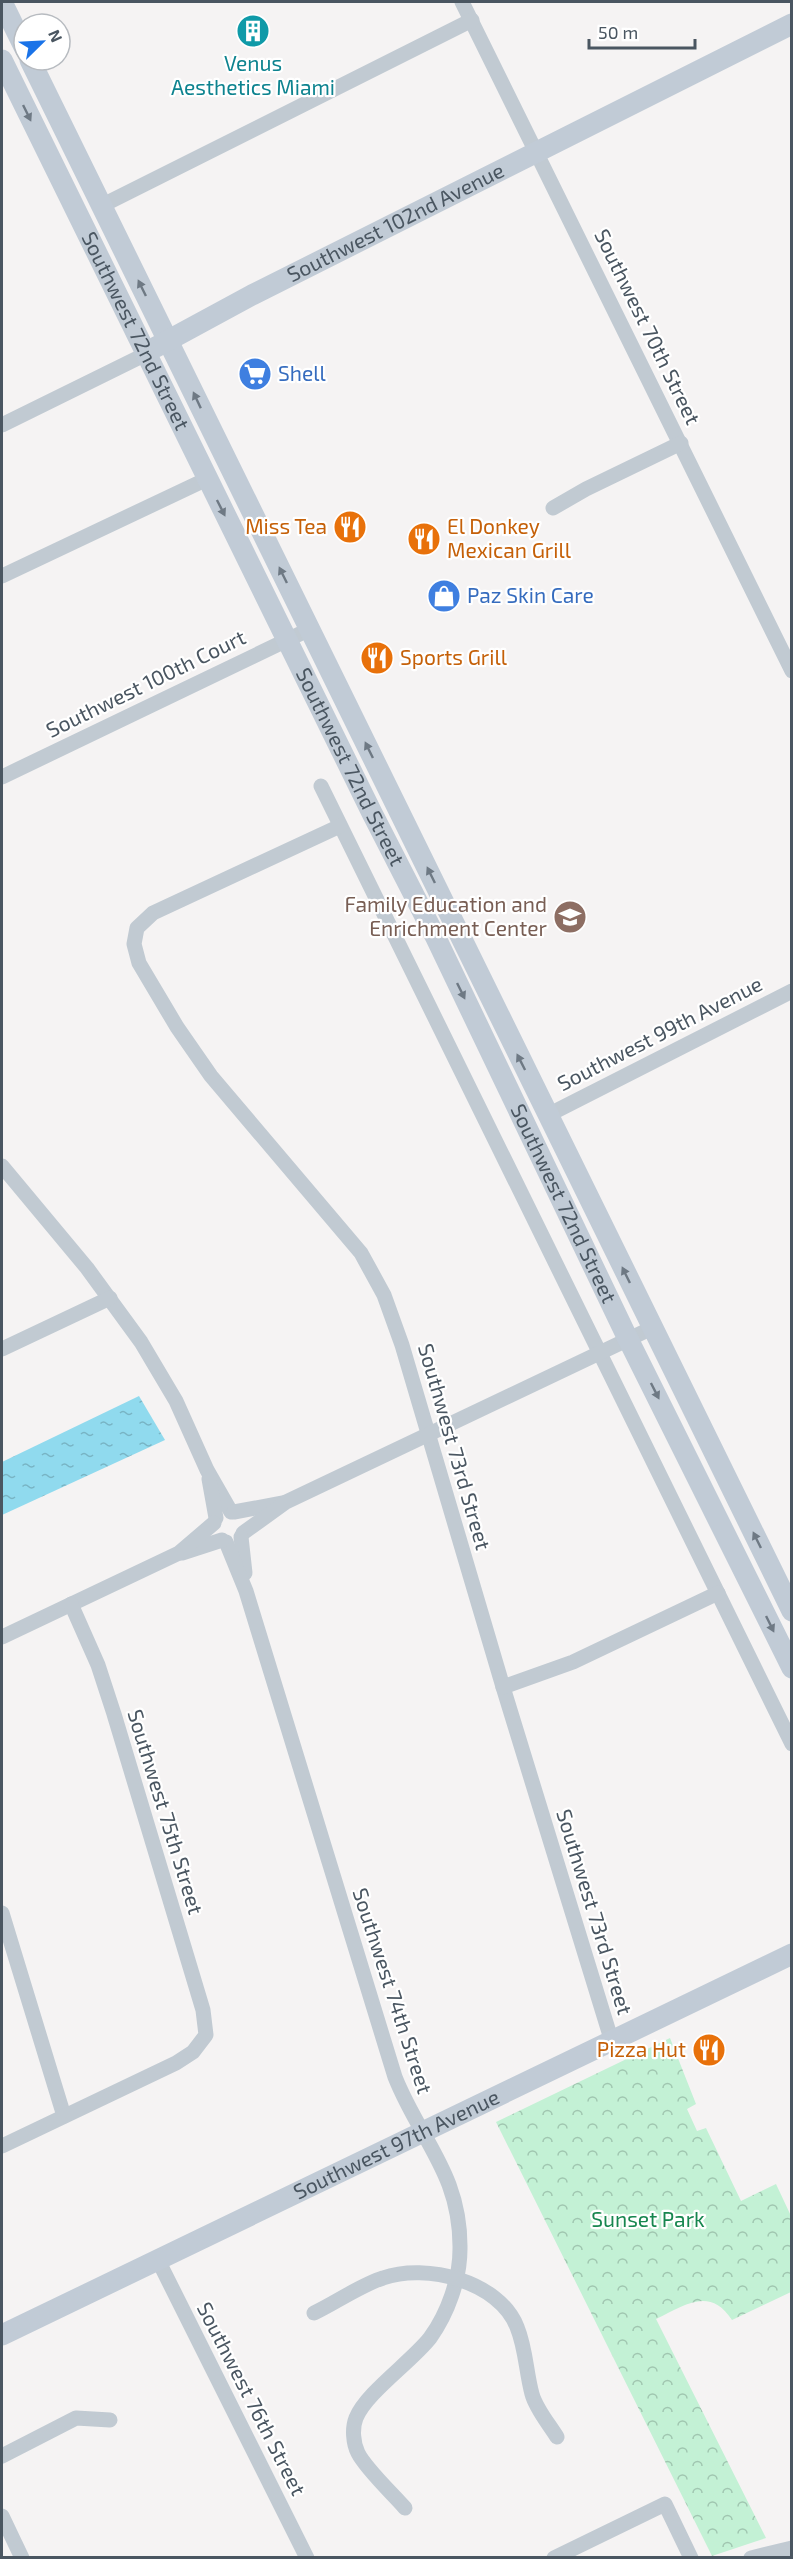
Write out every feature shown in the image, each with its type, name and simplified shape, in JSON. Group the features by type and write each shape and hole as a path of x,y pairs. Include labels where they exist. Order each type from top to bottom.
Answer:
{"main road":[{"path":"4,7 12,23"},
{"name":"Southwest 102nd Avenue","path":"146,354 262,289 792,24"},
{"name":"Southwest 72nd Street","path":"2,60 372,813 436,938 628,1339 792,1668"},
{"name":"Southwest 72nd Street","path":"36,72 792,1611"},
{"path":"372,813 395,802"},
{"path":"436,938 456,928"},
{"path":"526,1125 548,1114"},
{"path":"748,1579 771,1569"},
{"name":"Southwest 97th Avenue","path":"2,2335 792,1954"}],"street":[{"name":"Southwest 70th Street","path":"462,2 792,672"},
{"path":"101,206 472,20"},
{"name":"Southwest 102nd Avenue","path":"2,425 146,354"},
{"path":"553,508 586,489 681,443"},
{"path":"2,576 207,479"},
{"name":"Southwest 100th Court","path":"2,777 310,629"},
{"name":"Southwest 72nd Street","path":"321,786 792,1744"},
{"name":"Southwest 73rd Street","path":"340,826 153,913 137,928 134,944 139,963 189,1046 211,1076 361,1253 377,1281 396,1326 503,1687 612,2042"},
{"name":"Southwest 99th Avenue","path":"548,1114 792,991"},
{"path":"2,1167 110,1298 141,1342 168,1387 207,1470 233,1512 242,1519 233,1538"},
{"path":"2,1348 110,1298"},
{"path":"2,1637 179,1553 233,1538 286,1502 652,1328"},
{"path":"207,1470 215,1532 233,1538"},
{"path":"179,1553 223,1513 286,1502"},
{"name":"Southwest 74th Street","path":"233,1538 246,1591 394,2077 407,2107 440,2161 454,2195 460,2235 457,2278 442,2317 430,2337 362,2408 354,2423 358,2454 405,2508"},
{"path":"503,1687 582,1658 718,1593"},
{"name":"Southwest 75th Street","path":"64,2116 176,2063 194,2052 206,2035 203,2010 114,1714 98,1665 71,1604"},
{"path":"2,1913 64,2116 2,2146"},
{"name":"Southwest 76th Street","path":"158,2260 307,2558"},
{"path":"314,2313 385,2277 415,2274 457,2278 474,2284 493,2296 514,2320 524,2349 532,2397 557,2437"},
{"path":"2,2456 76,2418 110,2420"},
{"path":"554,2558 665,2504 691,2558"},
{"path":"2,2516 22,2558"},
{"path":"751,2558 792,2547"}],"green space":[{"name":"Sunset Park","path":"670,2038 696,2104 687,2109 697,2131 706,2128 741,2201 776,2184 791,2216 791,2292 732,2320 724,2310 706,2301 687,2304 656,2319 766,2538 712,2556 496,2122"}],"water":[{"path":"139,1396 165,1440 2,1515 2,1462"}],"place":[{"name":"Venus Aesthetics Miami","path":"253,31"},
{"name":"Shell","path":"255,374"},
{"name":"Miss Tea","path":"350,527"},
{"name":"El Donkey Mexican Grill","path":"424,539"},
{"name":"Paz Skin Care","path":"444,596"},
{"name":"Sports Grill","path":"377,658"},
{"name":"Family Education and Enrichment Center","path":"570,917"},
{"name":"Pizza Hut","path":"709,2050"}]}
